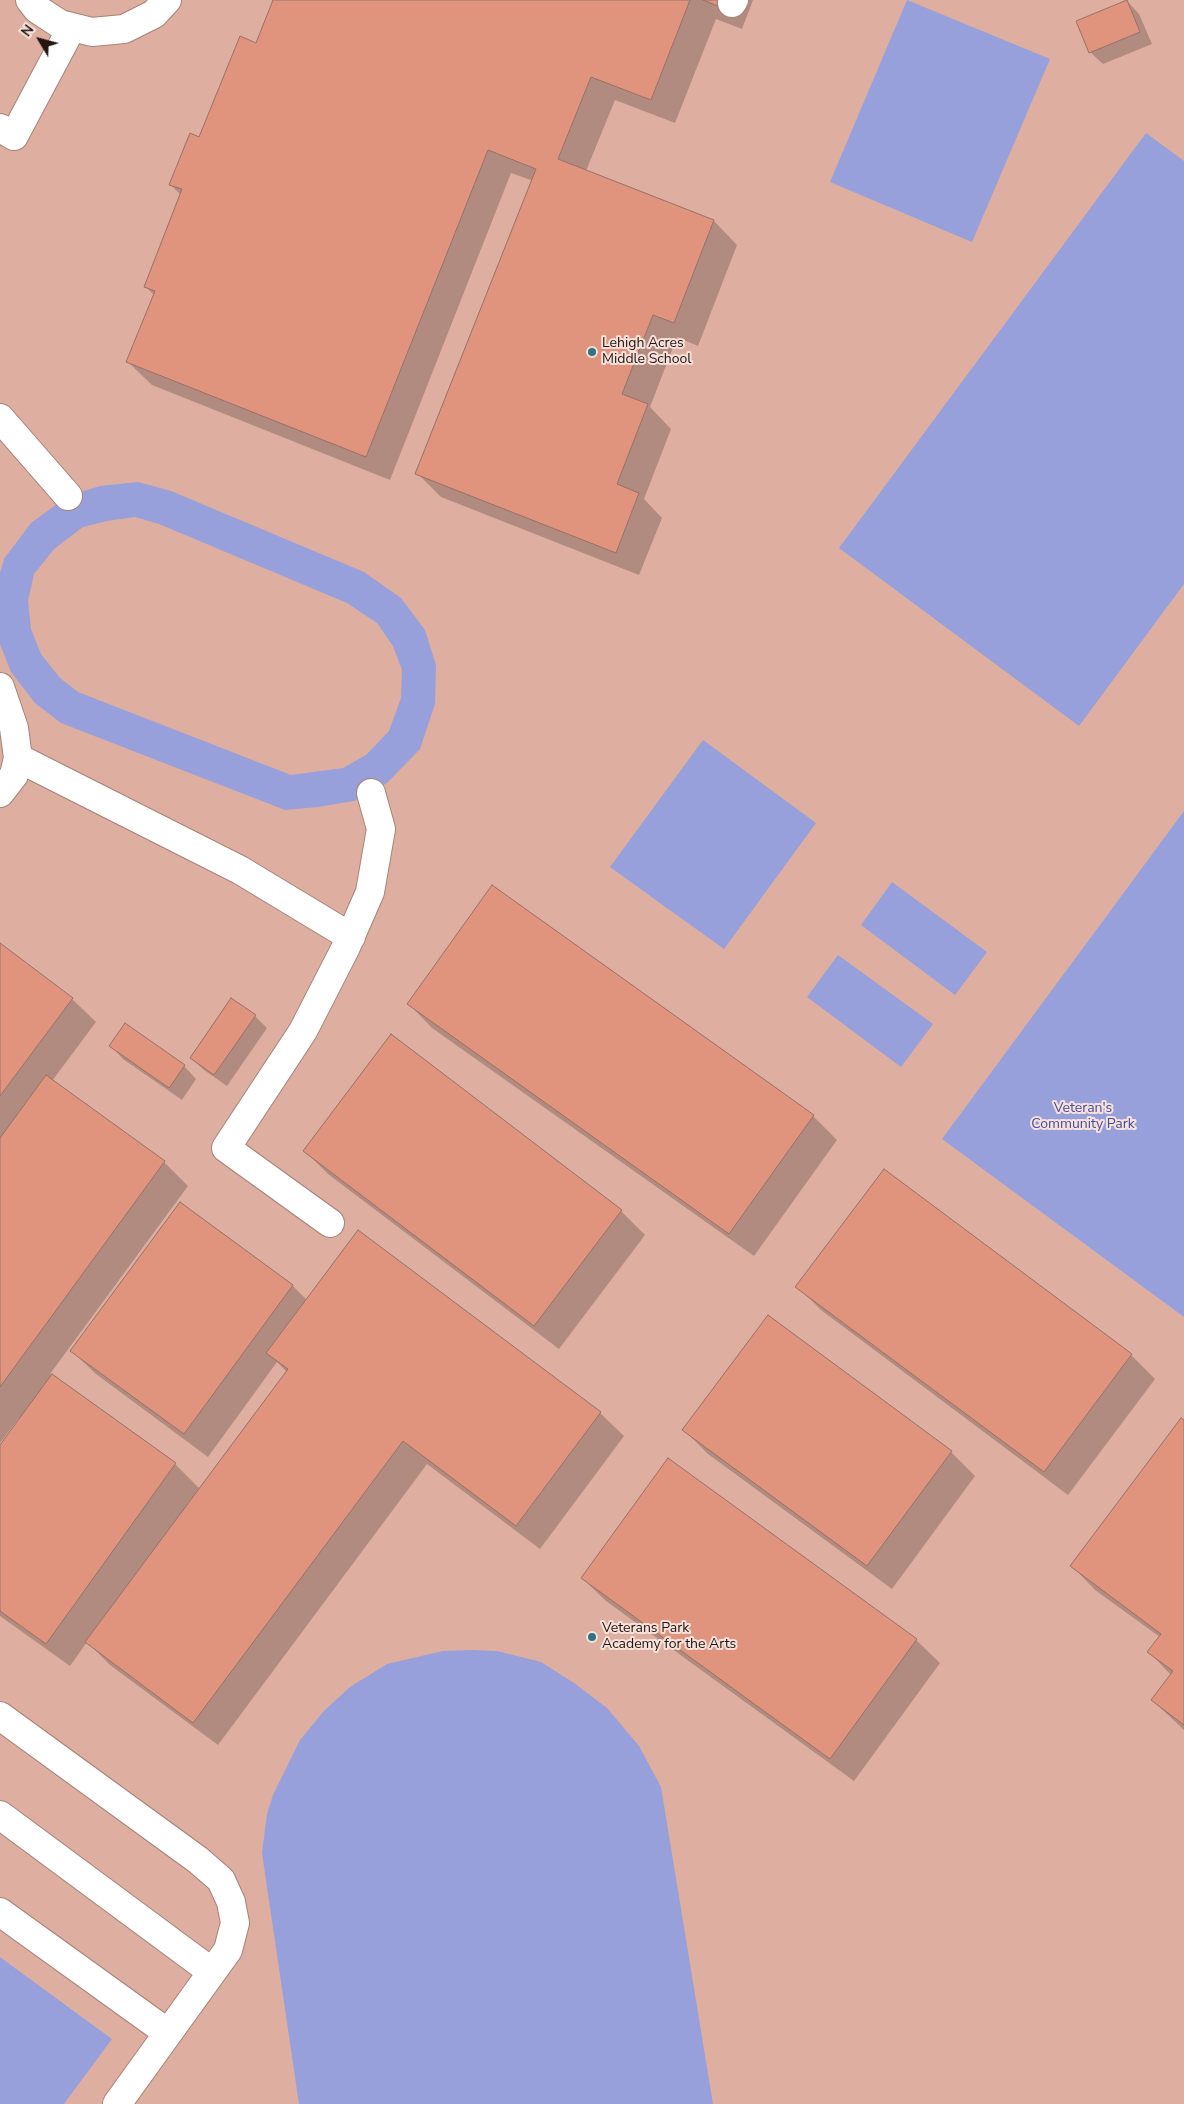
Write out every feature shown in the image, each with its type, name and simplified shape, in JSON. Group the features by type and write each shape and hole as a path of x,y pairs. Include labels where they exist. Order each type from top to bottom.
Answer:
{"lane":[{"path":"30,0 37,9 60,24 92,32 124,28 154,14 167,0"},
{"path":"0,128 14,136 72,27"},
{"path":"0,418 68,496"},
{"path":"0,687 14,728 18,758 14,775 0,793"},
{"path":"18,758 240,870 350,937"},
{"path":"330,1223 226,1148 303,1031 350,937 370,892 381,829 371,792"},
{"path":"0,1716 198,1860 221,1880 231,1902 235,1923 228,1950 117,2104"},
{"path":"0,1815 212,1972"},
{"path":"0,1912 168,2033"}],"shaded area":[{"path":"0,0 1184,0 1184,811 943,1139 1184,1317 1184,2104 64,2104 112,2039 0,1957"}],"green space":[{"path":"907,0 1050,59 972,242 830,182"},
{"path":"1146,133 1184,161 1184,584 1079,726 839,548"},
{"path":"138,482 171,491 364,572 401,598 425,630 436,665 435,704 420,749 387,783 354,801 285,810 61,723 35,703 11,672 0,644 0,573 4,559 31,523 68,496 100,486","holes":["135,517 159,524 347,603 377,623 393,646 402,670 401,698 389,731 366,755 343,768 291,775 78,692 60,678 41,654 31,629 28,601 34,574 54,549 83,527"]},
{"path":"703,740 816,823 724,949 610,867"},
{"name":"Veteran's Community Park","path":"1184,811 1184,1317 942,1139"},
{"path":"892,882 987,952 955,995 861,925"},
{"path":"838,955 933,1024 901,1067 807,997"},
{"path":"443,1651 497,1651 541,1662 574,1683 607,1708 639,1746 661,1787 713,2104 299,2104 262,1853 267,1814 273,1795 300,1740 324,1711 350,1687 387,1664"},
{"path":"0,1957 112,2039 64,2104 0,2104"}],"building":[{"path":"273,0 690,0 651,100 591,77 558,159 714,220 674,323 653,315 622,394 648,404 617,484 639,493 616,553 415,474 536,169 488,150 366,457 126,362 155,291 144,287 182,189 169,185 190,133 199,137 240,36 256,43"},
{"path":"703,0 720,0 718,6"},
{"path":"1127,0 1140,32 1089,53 1076,21"},
{"path":"492,885 814,1115 729,1234 407,1004"},
{"path":"0,943 73,998 0,1096"},
{"path":"231,998 256,1015 214,1075 190,1058"},
{"path":"125,1023 185,1065 169,1088 109,1046"},
{"path":"391,1034 622,1210 534,1326 303,1151"},
{"path":"46,1075 165,1161 0,1387 0,1138"},
{"path":"884,1169 1132,1354 1044,1472 795,1287"},
{"path":"180,1202 293,1285 184,1434 70,1351"},
{"path":"358,1230 601,1412 516,1526 403,1441 193,1723 85,1642 288,1369 266,1353"},
{"path":"768,1315 952,1451 867,1566 682,1430"},
{"path":"52,1374 176,1463 46,1644 0,1611 0,1445"},
{"path":"1181,1418 1184,1420 1184,1725 1151,1700 1173,1671 1147,1652 1161,1634 1070,1566"},
{"path":"668,1458 917,1639 830,1759 581,1578"}],"place":[{"name":"Lehigh Acres Middle School","path":"592,352"},
{"name":"Veterans Park Academy for the Arts","path":"592,1637"}]}
